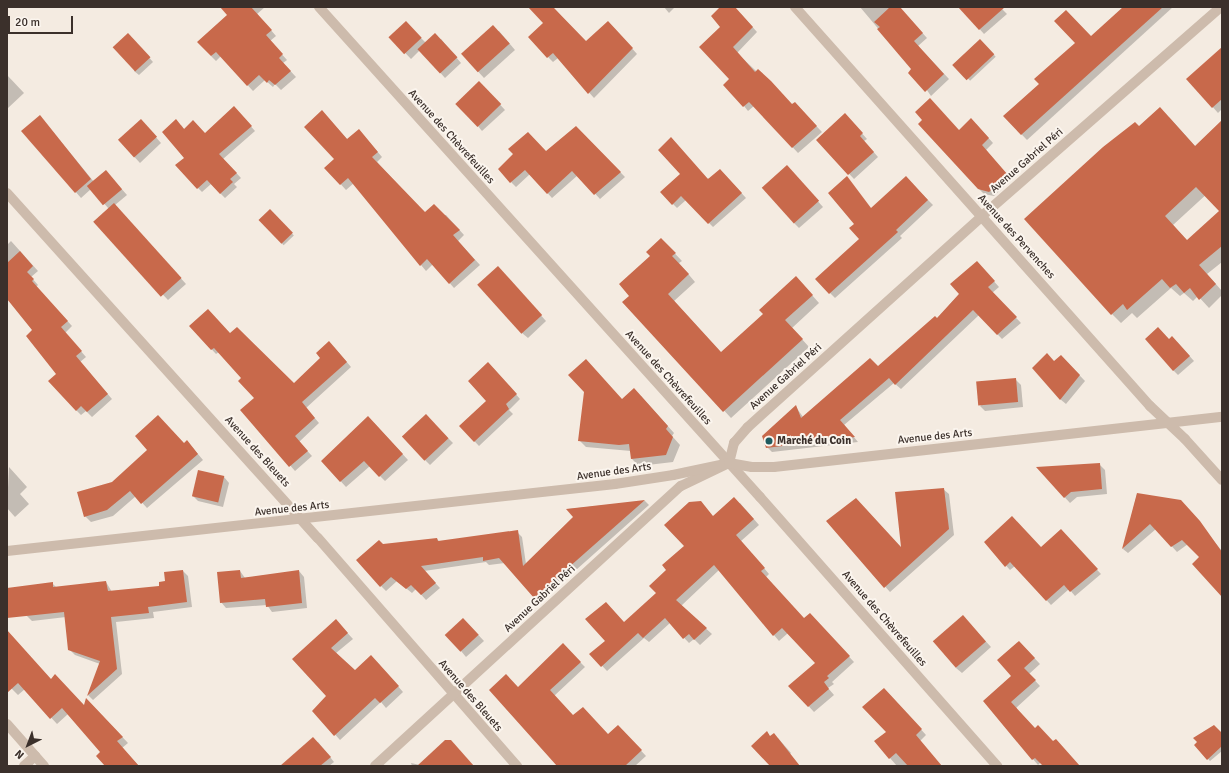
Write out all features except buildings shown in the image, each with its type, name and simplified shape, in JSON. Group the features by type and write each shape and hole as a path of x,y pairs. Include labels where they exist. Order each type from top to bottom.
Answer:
{"street":[{"name":"Avenue des Chèvrefeuilles","path":"319,7 729,462 997,766"},
{"name":"Avenue des Pervenches","path":"795,7 1150,406 1222,480"},
{"name":"Avenue Gabriel Péri","path":"375,766 681,486 729,462 734,443 748,427 982,216 1221,7"},
{"name":"Avenue des Bleuets","path":"7,193 302,520 453,695 517,766"},
{"name":"Avenue des Arts","path":"7,552 615,484 673,475 729,462 774,467 1222,417"},
{"path":"7,724 44,766"},
{"path":"24,766 35,756"}],"place":[{"name":"Marché du Coin","path":"769,441"}]}
